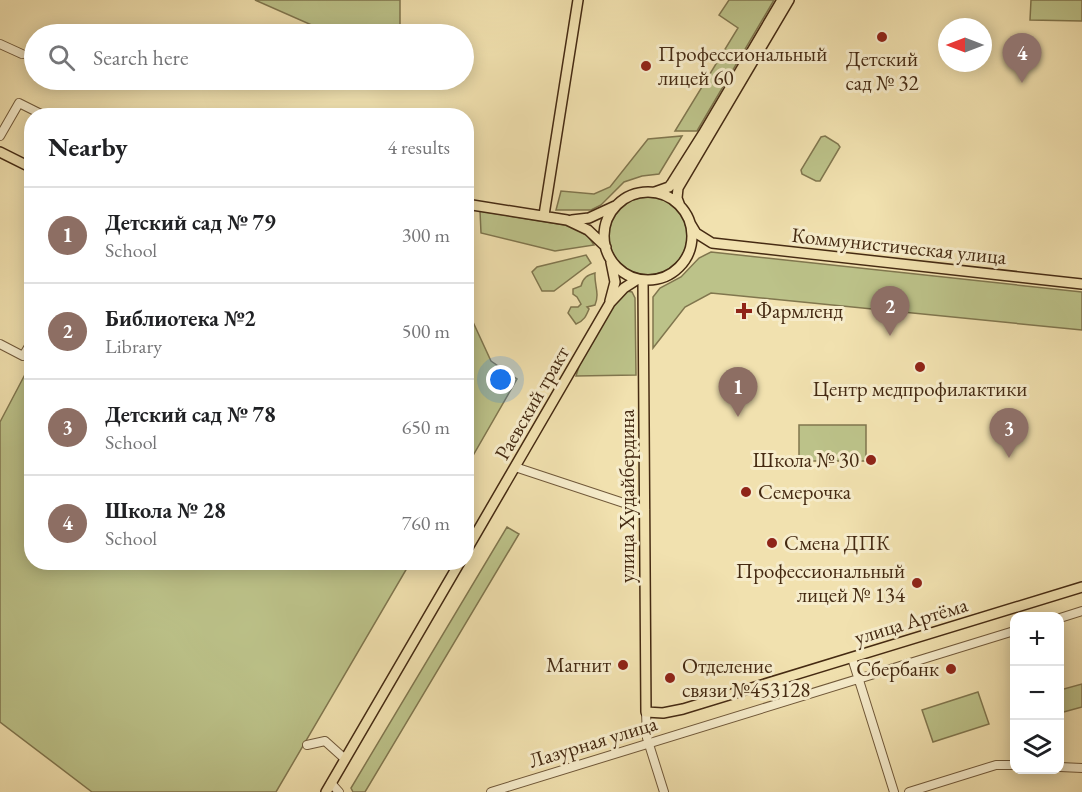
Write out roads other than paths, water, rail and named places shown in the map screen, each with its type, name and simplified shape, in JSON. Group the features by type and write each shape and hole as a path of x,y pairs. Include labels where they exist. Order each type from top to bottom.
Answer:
{"main road":[{"path":"544,215 578,0"},
{"path":"567,220 589,218 616,206 633,195 655,192 669,187 782,0"},
{"path":"712,243 696,233 681,208 677,198 678,189 789,0"},
{"path":"0,152 24,164"},
{"path":"655,192 672,200 681,208"},
{"path":"474,205 567,220 588,230 606,247"},
{"path":"616,206 606,225 604,240 606,247 610,258 626,274 641,280 656,280 681,264 687,255 692,235 690,223"},
{"path":"687,255 712,243"},
{"name":"Коммунистическая улица","path":"712,243 1082,284"},
{"name":"Раевский тракт","path":"610,258 615,282 610,303"},
{"name":"Раевский тракт","path":"474,537 610,303 624,288 641,280"},
{"name":"улица Худайбердина","path":"641,280 646,712"},
{"path":"329,788 455,570"},
{"name":"улица Артёма","path":"646,712 663,713 683,709 1082,587"}],"street":[{"path":"0,44 22,54"},
{"path":"0,136 19,103 29,108"},
{"path":"0,345 23,356 24,354"},
{"path":"515,467 645,510"},
{"path":"1064,616 1082,611"},
{"name":"Лазурная улица","path":"491,792 1010,632"},
{"path":"852,658 894,792"},
{"path":"646,712 649,743 664,792"},
{"path":"307,744 325,741 345,759"},
{"path":"909,792 996,765 1010,765"},
{"path":"1064,767 1082,768"},
{"path":"329,788 339,792"}],"place":[{"name":"Детский сад № 32","path":"882,37"},
{"name":"Профессиональный лицей 60","path":"646,66"},
{"name":"Школа № 28","path":"1022,83"},
{"name":"Фармленд","path":"744,311"},
{"name":"Библиотека №2","path":"890,336"},
{"name":"Центр медпрофилактики","path":"920,367"},
{"name":"Детский сад № 79","path":"738,417"},
{"name":"Детский сад № 78","path":"1009,458"},
{"name":"Школа № 30","path":"871,460"},
{"name":"Семерочка","path":"746,492"},
{"name":"Смена ДПК","path":"772,543"},
{"name":"Профессиональный лицей № 134","path":"917,583"},
{"name":"Магнит","path":"623,665"},
{"name":"Сбербанк","path":"951,669"},
{"name":"Отделение связи №453128","path":"670,678"}]}
